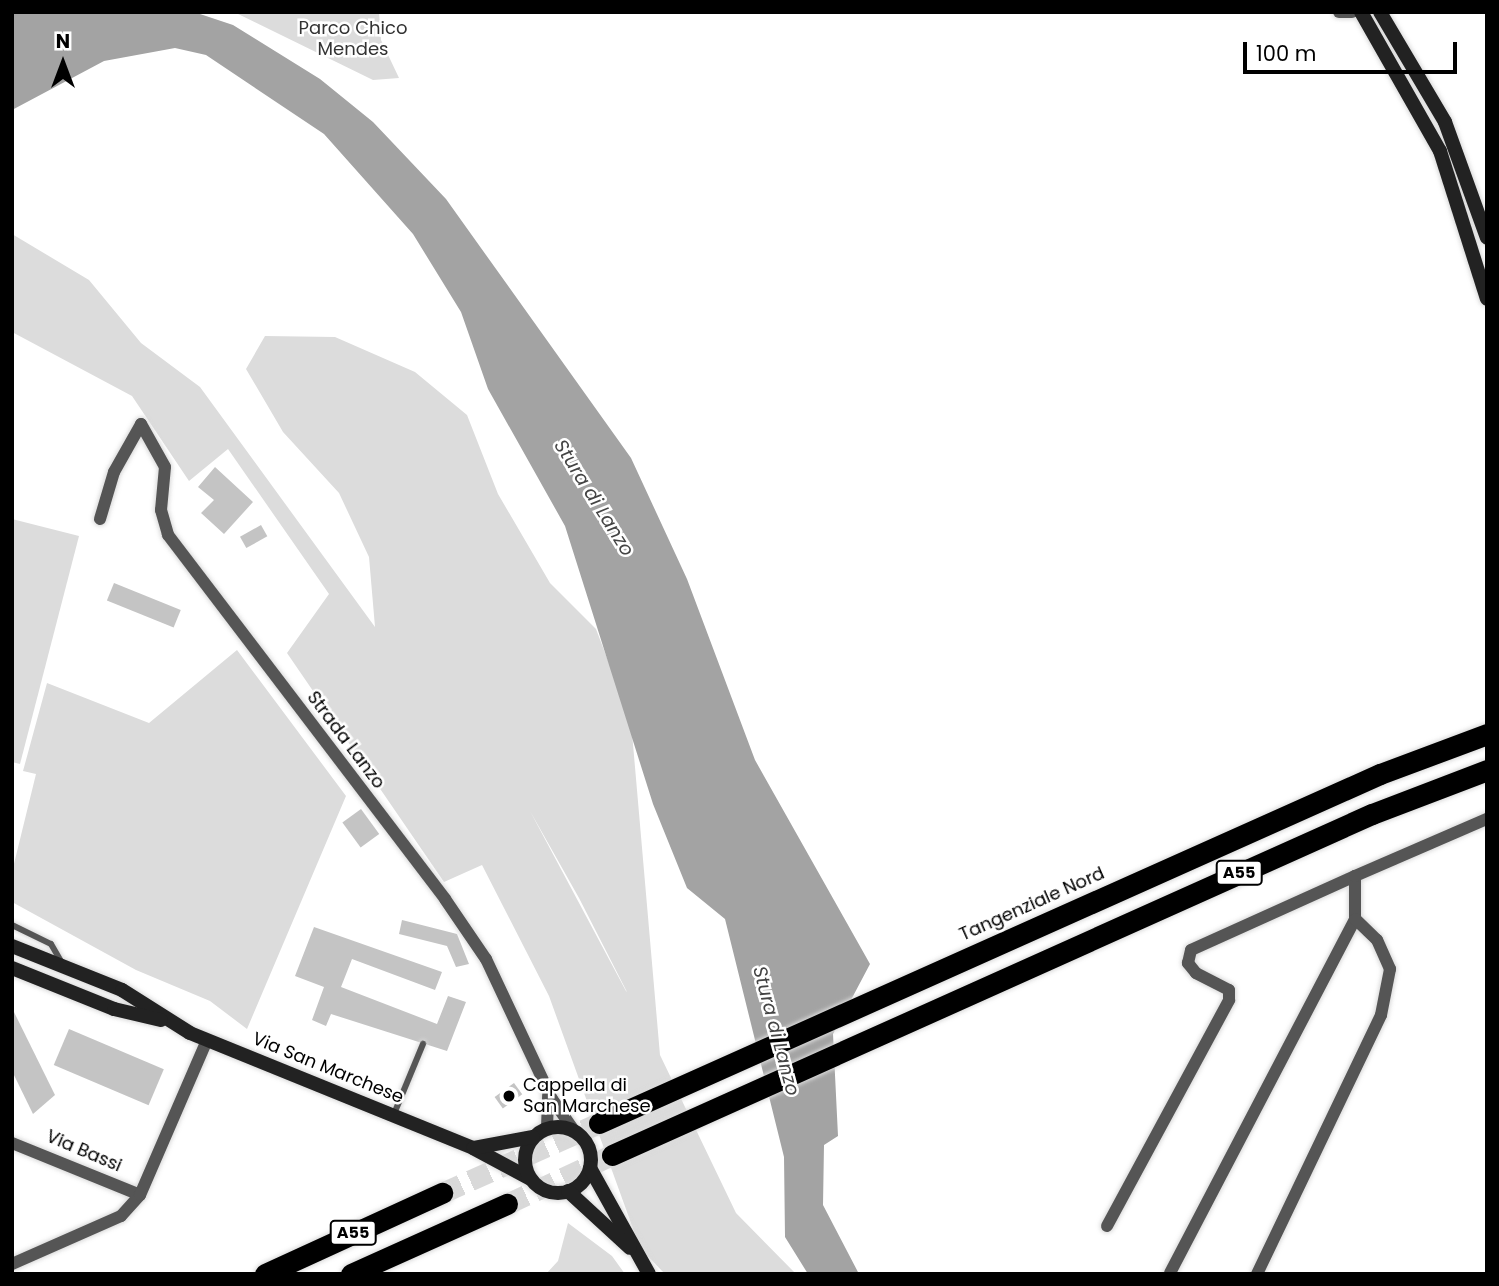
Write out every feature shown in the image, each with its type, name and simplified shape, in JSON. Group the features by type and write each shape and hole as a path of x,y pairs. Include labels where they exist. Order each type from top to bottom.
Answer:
{"highway":[{"name":"Tangenziale Nord","path":"606,1119 1380,774 1487,734"},
{"name":"A55","path":"620,1151 993,982 1487,770"},
{"name":"A55","path":"265,1274 442,1193"},
{"name":"A55","path":"351,1274 507,1204"}],"street":[{"path":"1339,12 1352,12"},
{"path":"1361,12 1440,151 1487,299"},
{"path":"1380,12 1445,122 1487,239"},
{"name":"Strada Lanzo","path":"100,519 114,472 141,424 165,467 161,510 168,536 445,899 486,960 544,1077 574,1130"},
{"path":"1107,1226 1229,1000 1229,990 1196,974 1188,963 1191,950 1487,819"},
{"path":"1170,1273 1355,919 1355,876"},
{"path":"1257,1274 1381,1015 1390,969 1377,940 1355,919"},
{"name":"Via San Marchese","path":"12,946 122,990 169,1022 207,1040 473,1148 529,1178"},
{"name":"Via San Marchese","path":"12,968 114,1009 169,1022"},
{"path":"12,1264 121,1216 140,1195 207,1040"},
{"name":"Strada Lanzo","path":"544,1077 551,1106 547,1128"},
{"path":"473,1148 533,1137 547,1128 574,1130 589,1146 590,1168 649,1274"},
{"path":"533,1137 524,1157 529,1178 547,1192 568,1192 639,1256"},
{"name":"Via Bassi","path":"12,1143 140,1195"},
{"path":"568,1192 590,1168"}],"lane":[{"path":"12,925 51,944 63,965"},
{"path":"393,1116 423,1044"}],"green space":[{"name":"Parco Chico Mendes","path":"234,12 379,12 381,40 399,78 373,80"},
{"path":"12,234 89,280 141,343 200,387 375,627 369,557 339,493 283,432 246,369 265,336 335,337 415,372 467,415 498,494 550,583 596,629 631,721 660,1055 736,1213 796,1274 665,1274 640,1248 549,996 482,865 444,882 287,653 329,594 228,449 189,481 132,396 12,332","holes":["530,811 579,898 627,992"]},
{"path":"12,519 79,536 20,764 12,762"},
{"path":"237,650 346,796 247,1029 210,1001 136,970 12,902 12,872 36,774 23,771 47,683 149,723"},
{"path":"568,1223 612,1256 625,1274 546,1274 558,1261"}],"water":[{"name":"Stura di Lanzo","path":"12,12 194,12 233,25 320,79 373,122 446,199 631,458 687,579 755,760 870,964 833,1034 838,1136 824,1145 823,1205 859,1274 808,1274 785,1237 784,1157 725,919 687,888 653,804 565,526 488,389 461,312 413,234 324,134 206,55 175,48 104,61 12,110"}],"building":[{"path":"215,467 253,502 224,534 201,513 214,500 198,487"},
{"path":"261,525 267,536 246,548 240,537"},
{"path":"114,583 181,610 174,628 107,601"},
{"path":"361,809 379,834 361,848 342,823"},
{"path":"402,920 457,934 469,964 456,967 447,946 399,934"},
{"path":"314,927 442,972 435,990 352,959 341,987 437,1024 448,996 466,1002 447,1051 331,1014 326,1026 312,1020 324,987 295,976"},
{"path":"12,1008 55,1095 33,1114 12,1071"},
{"path":"69,1029 164,1069 149,1105 54,1065"},
{"name":"Cappella di San Marchese","path":"514,1083 522,1094 503,1108 495,1097"}],"tunnel":[{"path":"442,1193 599,1123"},
{"path":"507,1204 612,1155"}],"place":[{"name":"Cappella di San Marchese","path":"509,1096"}]}
